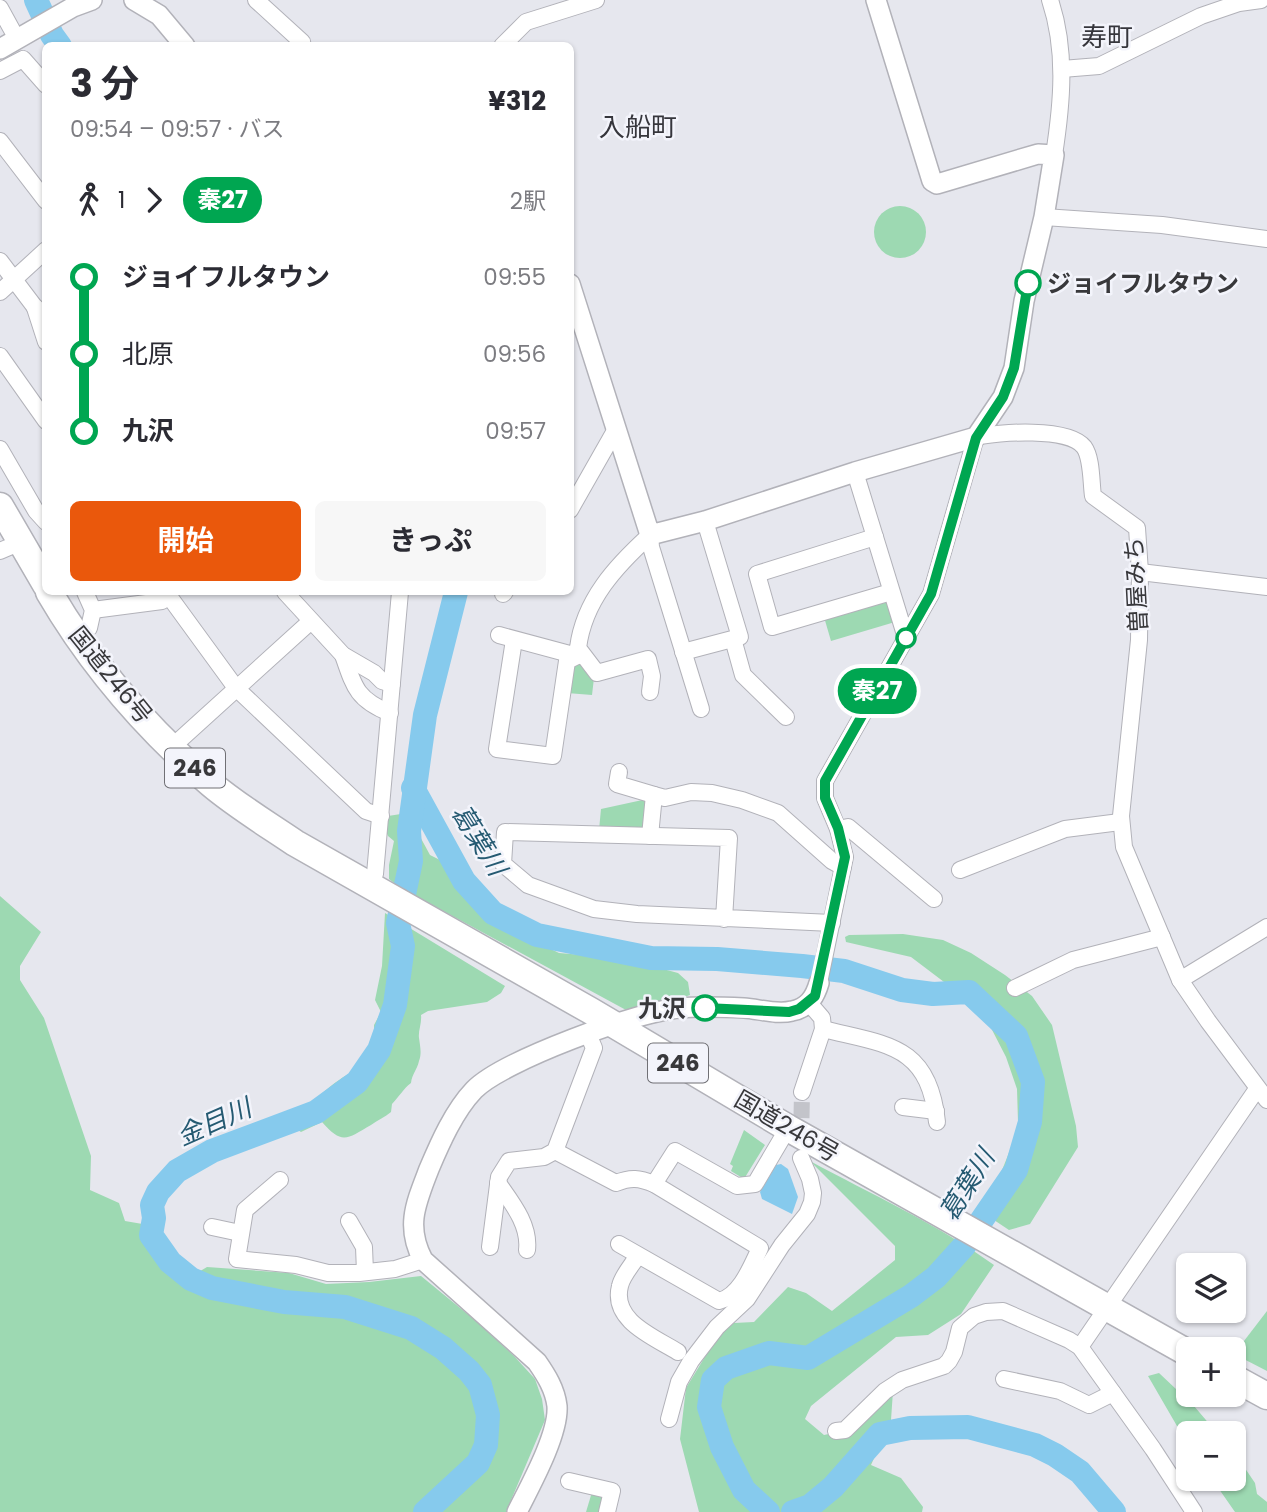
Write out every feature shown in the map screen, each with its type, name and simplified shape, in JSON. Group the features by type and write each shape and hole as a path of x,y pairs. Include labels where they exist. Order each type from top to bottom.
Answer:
{"highway":[{"path":"0,506 10,547 42,581"},
{"name":"国道246号","path":"51,595 98,665 129,702 212,785 259,819 295,843 380,885 422,916 601,1029 789,1128 1107,1308"},
{"name":"246","path":"1107,1308 1176,1346"},
{"path":"1246,1385 1267,1396"}],"street":[{"path":"0,8 13,42 73,7 92,0"},
{"path":"136,0 159,15 182,42"},
{"path":"257,0 302,42"},
{"path":"506,42 526,22 596,0"},
{"path":"876,0 932,181 937,184 1038,155 1054,155"},
{"path":"517,1512 554,1430 557,1406 550,1381 537,1362 423,1260 412,1229 414,1212 430,1167 458,1110 474,1090 498,1071 601,1029 678,1008 789,1012 809,1003 815,996 845,857 838,828 825,798 825,781 931,594 976,438 1003,397 1014,368 1024,301 1044,216 1061,109 1062,69 1050,0"},
{"path":"1196,0 1201,16"},
{"path":"1062,69 1100,66 1201,16 1261,0"},
{"path":"0,71 23,58 42,80"},
{"path":"0,141 42,196"},
{"path":"1044,216 1161,225 1267,239"},
{"path":"0,292 42,254"},
{"path":"0,261 40,311"},
{"path":"574,297 650,535 651,547 701,709"},
{"path":"0,356 42,415"},
{"path":"574,503 616,429"},
{"name":"曽屋みち","path":"976,438 1015,432 1073,438 1084,447 1087,454 1093,496 1137,528 1140,572 1139,640 1120,821 1124,847 1180,980 1262,1095"},
{"path":"650,692 652,676 648,659 597,673 578,652 507,637 497,749 553,756 567,661 578,652 583,622 591,603 612,574 650,535 705,521 855,472 976,438"},
{"path":"0,449 42,518"},
{"path":"855,472 906,638"},
{"path":"683,652 740,637 705,521"},
{"path":"875,537 757,574 772,627 891,592"},
{"path":"1140,572 1267,587"},
{"path":"86,595 93,610 89,628"},
{"path":"93,610 162,601 166,595"},
{"path":"168,595 236,688 366,811 381,816"},
{"path":"288,595 343,656 374,673 382,681 392,684"},
{"path":"380,885 381,816 400,595"},
{"path":"172,747 311,621"},
{"path":"733,639 743,675 769,710 786,718"},
{"path":"343,656 356,691 372,706 390,713"},
{"path":"619,772 617,784 665,799 691,792 712,793 778,813 832,862 844,867"},
{"path":"650,836 653,795"},
{"path":"960,870 1065,829 1120,821"},
{"path":"838,828 848,827 934,899"},
{"path":"724,919 729,838 505,832 503,864 528,885 594,909 831,929"},
{"path":"1180,980 1267,927"},
{"path":"1015,988 1073,961 1162,937"},
{"path":"802,1092 823,1029 822,1018 809,1003"},
{"path":"490,1247 498,1184 509,1161 544,1157 555,1151 601,1029"},
{"path":"823,1029 892,1046 915,1062 929,1082 936,1116 903,1107"},
{"path":"1080,1347 1262,1095"},
{"path":"654,1184 675,1151 737,1186 755,1184 789,1128"},
{"path":"555,1151 616,1183 628,1178 639,1178 654,1184 760,1248 747,1299 717,1327 691,1361 679,1381 669,1419"},
{"path":"619,1244 637,1257 719,1301 729,1299 800,1225 812,1202 810,1179 801,1158"},
{"path":"280,1180 245,1210 237,1259 296,1265 328,1273 395,1269 423,1260"},
{"path":"498,1184 513,1204 529,1236 527,1250"},
{"path":"350,1221 364,1248 365,1272"},
{"path":"212,1227 240,1233"},
{"path":"637,1257 620,1283 618,1300 622,1311 630,1322 678,1352"},
{"path":"836,1431 845,1430 885,1391 902,1380 944,1366 950,1361 960,1328 974,1315 1003,1311 1080,1347 1194,1512"},
{"path":"1004,1379 1060,1391 1089,1405 1113,1393"},
{"path":"569,1481 612,1490 607,1512"}],"green space":[{"path":"900,206 910,208 918,214 924,222 924,242 918,250 910,256 900,258 890,256 882,250 876,242 874,232 876,222 882,214 890,208"},
{"path":"883,599 889,602 895,622 831,641 824,617"},
{"path":"576,662 585,663 590,678 594,678 592,695 567,693 571,665"},
{"path":"647,799 647,827 642,832 599,830 601,809"},
{"path":"401,814 411,820 430,855 440,860 467,900 494,921 559,953 637,962 678,973 688,982 690,995 626,1010 399,887 389,879 394,841 388,836 383,824 388,816"},
{"path":"0,896 41,932 20,966 20,980 44,1018 91,1156 90,1190 119,1203 125,1221 160,1227 168,1246 197,1273 207,1267 289,1273 326,1284 421,1276 476,1321 535,1379 545,1420 506,1512 0,1512"},
{"path":"385,913 505,986 501,993 487,1002 428,1011 421,1015 421,1052 418,1064 411,1083 392,1104 389,1114 350,1136 340,1137 322,1122 301,1132 288,1124 330,1087 355,1072 374,1036 374,1025 381,1012 375,1000 382,966"},
{"path":"903,934 943,940 971,953 1032,996 1052,1025 1076,1126 1078,1147 1030,1224 1009,1230 988,1216 989,1203 1014,1140 1018,1122 1017,1089 1006,1057 989,1024 948,985 911,957 846,942 845,937"},
{"path":"744,1130 765,1145 744,1179 731,1171 733,1166 730,1164"},
{"path":"810,1161 927,1223 994,1265 961,1314 928,1335 896,1337 811,1406 805,1419 824,1435 852,1429 893,1391 891,1420 871,1465 901,1478 923,1507 922,1512 699,1512 680,1439 686,1388 717,1337 734,1323 754,1322 788,1287 806,1293 832,1311 895,1260 895,1246"},
{"path":"1267,1311 1267,1371 1246,1360 1246,1338"},
{"path":"1159,1373 1176,1389 1176,1407 1195,1407 1207,1421 1176,1421 1176,1424 1148,1376"},
{"path":"1246,1470 1255,1483 1257,1494 1267,1502 1267,1512 1235,1512 1220,1491 1246,1491"},
{"path":"592,1492 602,1494 605,1499 602,1512 586,1512"}],"water":[{"path":"781,1164 788,1169 798,1197 792,1214 762,1199 760,1192 776,1165"}],"waterway":[{"name":"金目川","path":"36,0 57,42"},
{"name":"金目川","path":"425,1512 478,1463 486,1445 488,1415 480,1385 469,1371 443,1348 411,1328 345,1307 284,1302 212,1288 191,1279 170,1262 151,1235 154,1218 152,1205 158,1192 177,1171 212,1151 316,1112 357,1082 379,1050 395,1005 403,946 398,923 411,861 409,831 425,715 455,595"},
{"name":"葛葉川","path":"413,788 464,881 493,913 537,935 651,958 717,959 802,966 844,971 902,990 933,994 969,992 1016,1036 1033,1082 1030,1122 1016,1170 964,1246 936,1277 911,1296 808,1358 769,1353 726,1368 713,1380 709,1407 722,1447 744,1490 768,1512"},
{"name":"葛葉川","path":"793,1512 810,1506 833,1487 880,1434 910,1428 968,1427 1035,1445 1055,1455 1080,1472 1114,1512"}],"tunnel":[{"path":"801,1142 802,1092"}],"bus line":[{"name":"秦27","path":"705,1008 789,1012 809,1003 815,996 845,857 838,828 825,798 825,781 931,594 976,438 1003,397 1014,368 1028,283"}],"place":[{"name":"ジョイフルタウン","path":"1028,283"},
{"name":"九沢","path":"705,1008"}],"district":[{"name":"寿町","path":"1107,37"},
{"name":"入船町","path":"638,127"}]}
